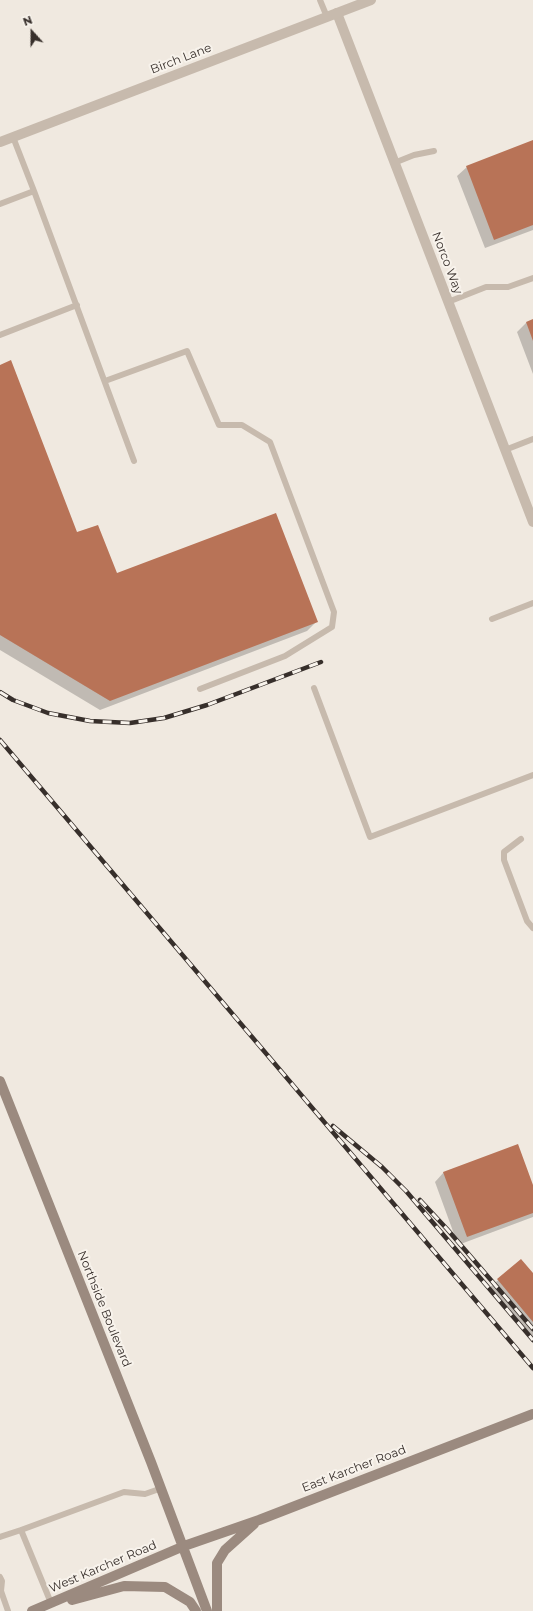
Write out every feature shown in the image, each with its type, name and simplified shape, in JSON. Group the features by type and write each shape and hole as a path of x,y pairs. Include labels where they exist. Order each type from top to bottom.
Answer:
{"main road":[{"name":"Northside Boulevard","path":"0,1081 162,1488 208,1611"},
{"name":"East Karcher Road","path":"184,1546 259,1520 533,1414"},
{"path":"217,1611 218,1563 224,1550 259,1520"},
{"name":"West Karcher Road","path":"34,1610 184,1546"},
{"path":"34,1610 124,1586 165,1587 190,1602 196,1611"}],"street":[{"name":"Birch Lane","path":"0,142 371,0"},
{"name":"Norco Way","path":"337,13 533,522"}],"lane":[{"path":"320,0 327,17"},
{"path":"13,137 134,461"},
{"path":"394,163 414,155 434,151"},
{"path":"0,204 34,191"},
{"path":"448,302 486,287 508,287 533,278"},
{"path":"0,334 77,305"},
{"path":"105,381 187,351 219,425 242,425 270,442 334,612 332,627 284,656 200,689"},
{"path":"505,450 533,439"},
{"path":"492,619 533,603"},
{"path":"314,688 370,837 533,775"},
{"path":"521,839 504,852 504,860 527,921 533,928"},
{"path":"0,1537 124,1492 145,1494 162,1488"},
{"path":"21,1530 51,1603"},
{"path":"0,1577 2,1581 1,1591 8,1611"}],"building":[{"path":"533,140 533,225 494,240 466,166"},
{"path":"533,319 533,341 526,322"},
{"path":"11,360 77,532 98,525 117,573 276,513 318,622 110,701 0,635 0,365"},
{"path":"518,1144 533,1185 533,1213 467,1237 443,1172"},
{"path":"521,1259 533,1273 533,1322 497,1279"}],"railway":[{"path":"0,692 13,700 48,713 90,721 130,723 164,718 207,705 321,662"},
{"path":"0,740 533,1368"},
{"path":"333,1126 382,1167 406,1191 533,1340"},
{"path":"420,1200 447,1229 533,1329"}]}
